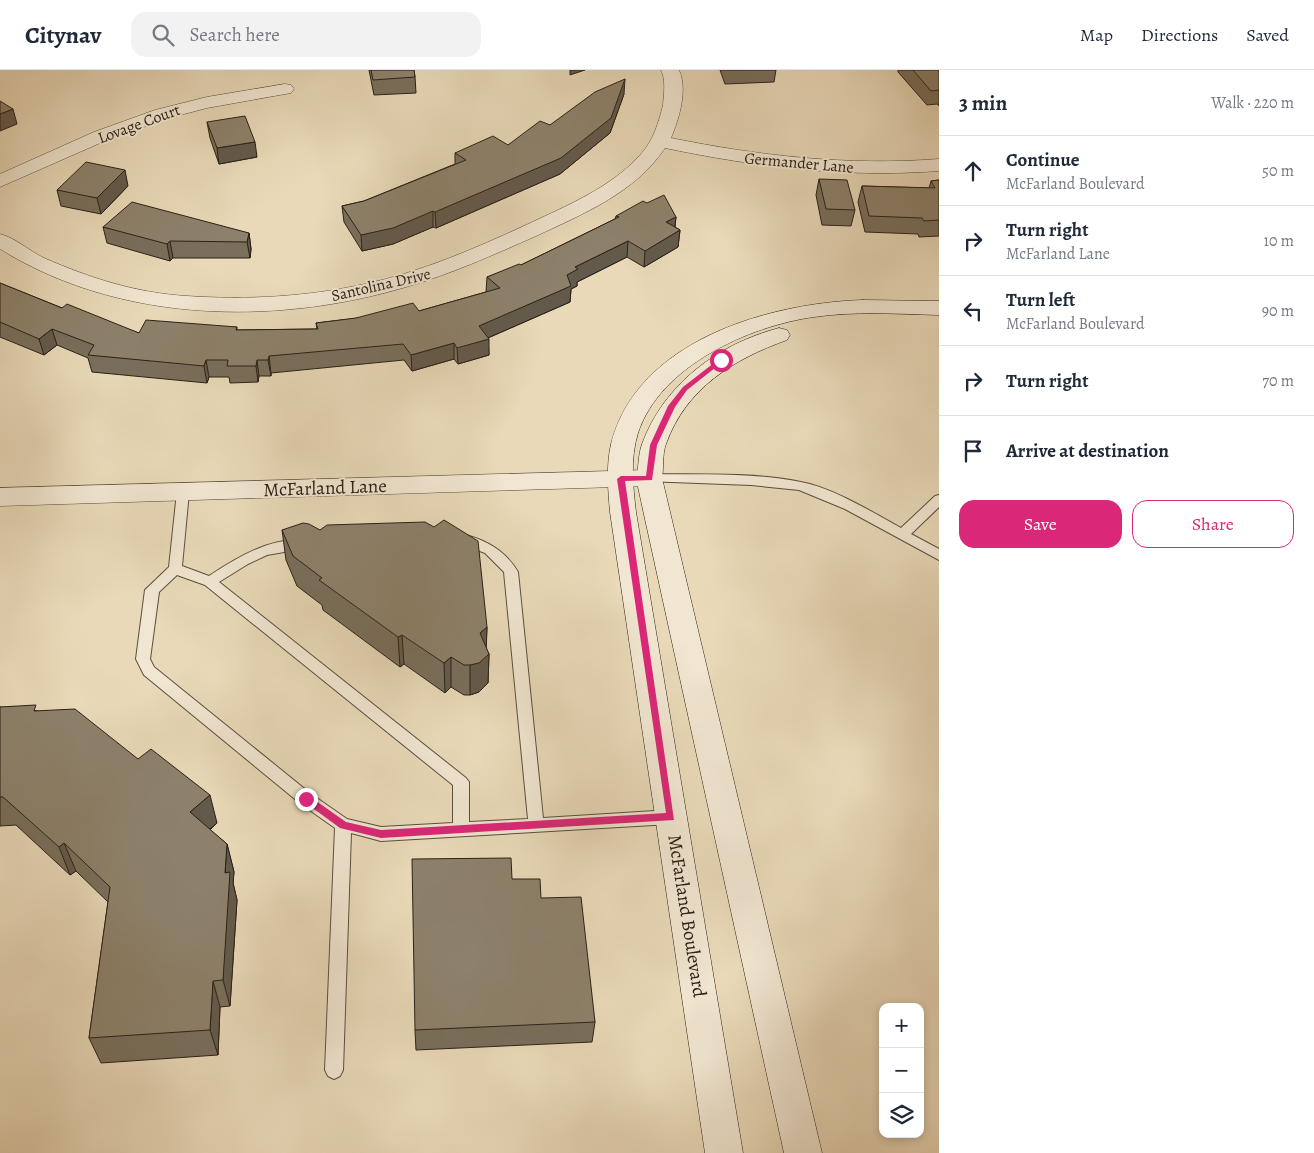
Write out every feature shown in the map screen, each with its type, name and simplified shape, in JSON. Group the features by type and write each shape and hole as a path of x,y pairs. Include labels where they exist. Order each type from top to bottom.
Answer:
{"street":[{"name":"Santolina Drive","path":"0,240 28,258 63,275 115,290 150,297 198,302 249,304 325,298 410,281 472,258 603,195 642,164 660,140 672,104 673,77 670,70"},
{"name":"Lovage Court","path":"0,181 125,127 160,114 212,101 285,89"},
{"name":"Germander Lane","path":"660,140 744,158 814,167 871,169 939,165"},
{"name":"McFarland Boulevard","path":"724,1153 671,817 621,479 623,445 629,424 642,400 675,367 714,340 760,322 789,315 844,308 939,308"},
{"name":"McFarland Boulevard","path":"803,1153 649,478 654,445 671,406 685,388 721,360 746,347 792,331 867,319 900,309"},
{"name":"McFarland Lane","path":"0,497 649,478"}],"lane":[{"path":"649,478 751,481 801,486 850,506 939,555"},
{"path":"183,492 175,569 152,590 142,659 149,671 306,799 343,825 381,834 671,817"},
{"path":"902,535 939,499"},
{"path":"444,538 473,540 504,559 511,572 536,824"},
{"path":"210,582 242,560 275,547 315,545"},
{"path":"175,569 210,582 461,782 461,829"},
{"path":"334,1070 343,825"}],"building":[{"path":"371,70 414,70 415,77 373,80"},
{"path":"913,70 939,70 939,90 931,91"},
{"path":"625,79 611,118 561,158 393,228 361,235 342,206 364,201 466,160 455,153 493,136 508,145 540,121 550,125 595,92"},
{"path":"0,101 13,109 0,114"},
{"path":"245,116 255,142 217,148 207,122"},
{"path":"86,162 125,170 97,198 57,190"},
{"path":"819,179 847,180 855,210 826,209"},
{"path":"939,180 939,220 924,221 922,218 869,216 862,186 935,188 931,181"},
{"path":"664,195 676,217 666,222 680,230 645,251 628,241 575,267 578,269 567,275 571,286 479,326 489,339 457,348 454,343 411,355 403,344 269,356 268,360 257,360 256,366 227,366 228,360 206,360 204,366 88,355 94,345 52,329 39,339 0,322 0,283 62,308 67,304 139,333 146,320 237,327 236,330 318,329 316,323 356,318 413,303 419,311 500,288 487,277 519,264 521,265 619,217 616,216 643,201 647,203"},
{"path":"132,202 249,233 247,242 170,241 167,244 103,227"},
{"path":"444,520 478,541 487,627 480,633 489,654 479,663 470,665 464,665 451,657 444,663 402,635 398,637 319,580 322,578 293,556 282,530 303,523 320,530 327,525 425,522 434,527"},
{"path":"36,705 34,711 75,709 138,759 151,749 210,795 190,812 227,844 225,873 230,872 223,980 213,981 210,1030 89,1038 110,887 64,843 59,847 3,797 0,797 0,707"},
{"path":"511,858 512,879 540,879 541,898 581,897 595,1022 415,1030 412,859"}],"route":[{"path":"306,799 343,825 381,834 671,817 634,580 621,479 649,478 654,445 671,406 685,388 721,360"}]}
